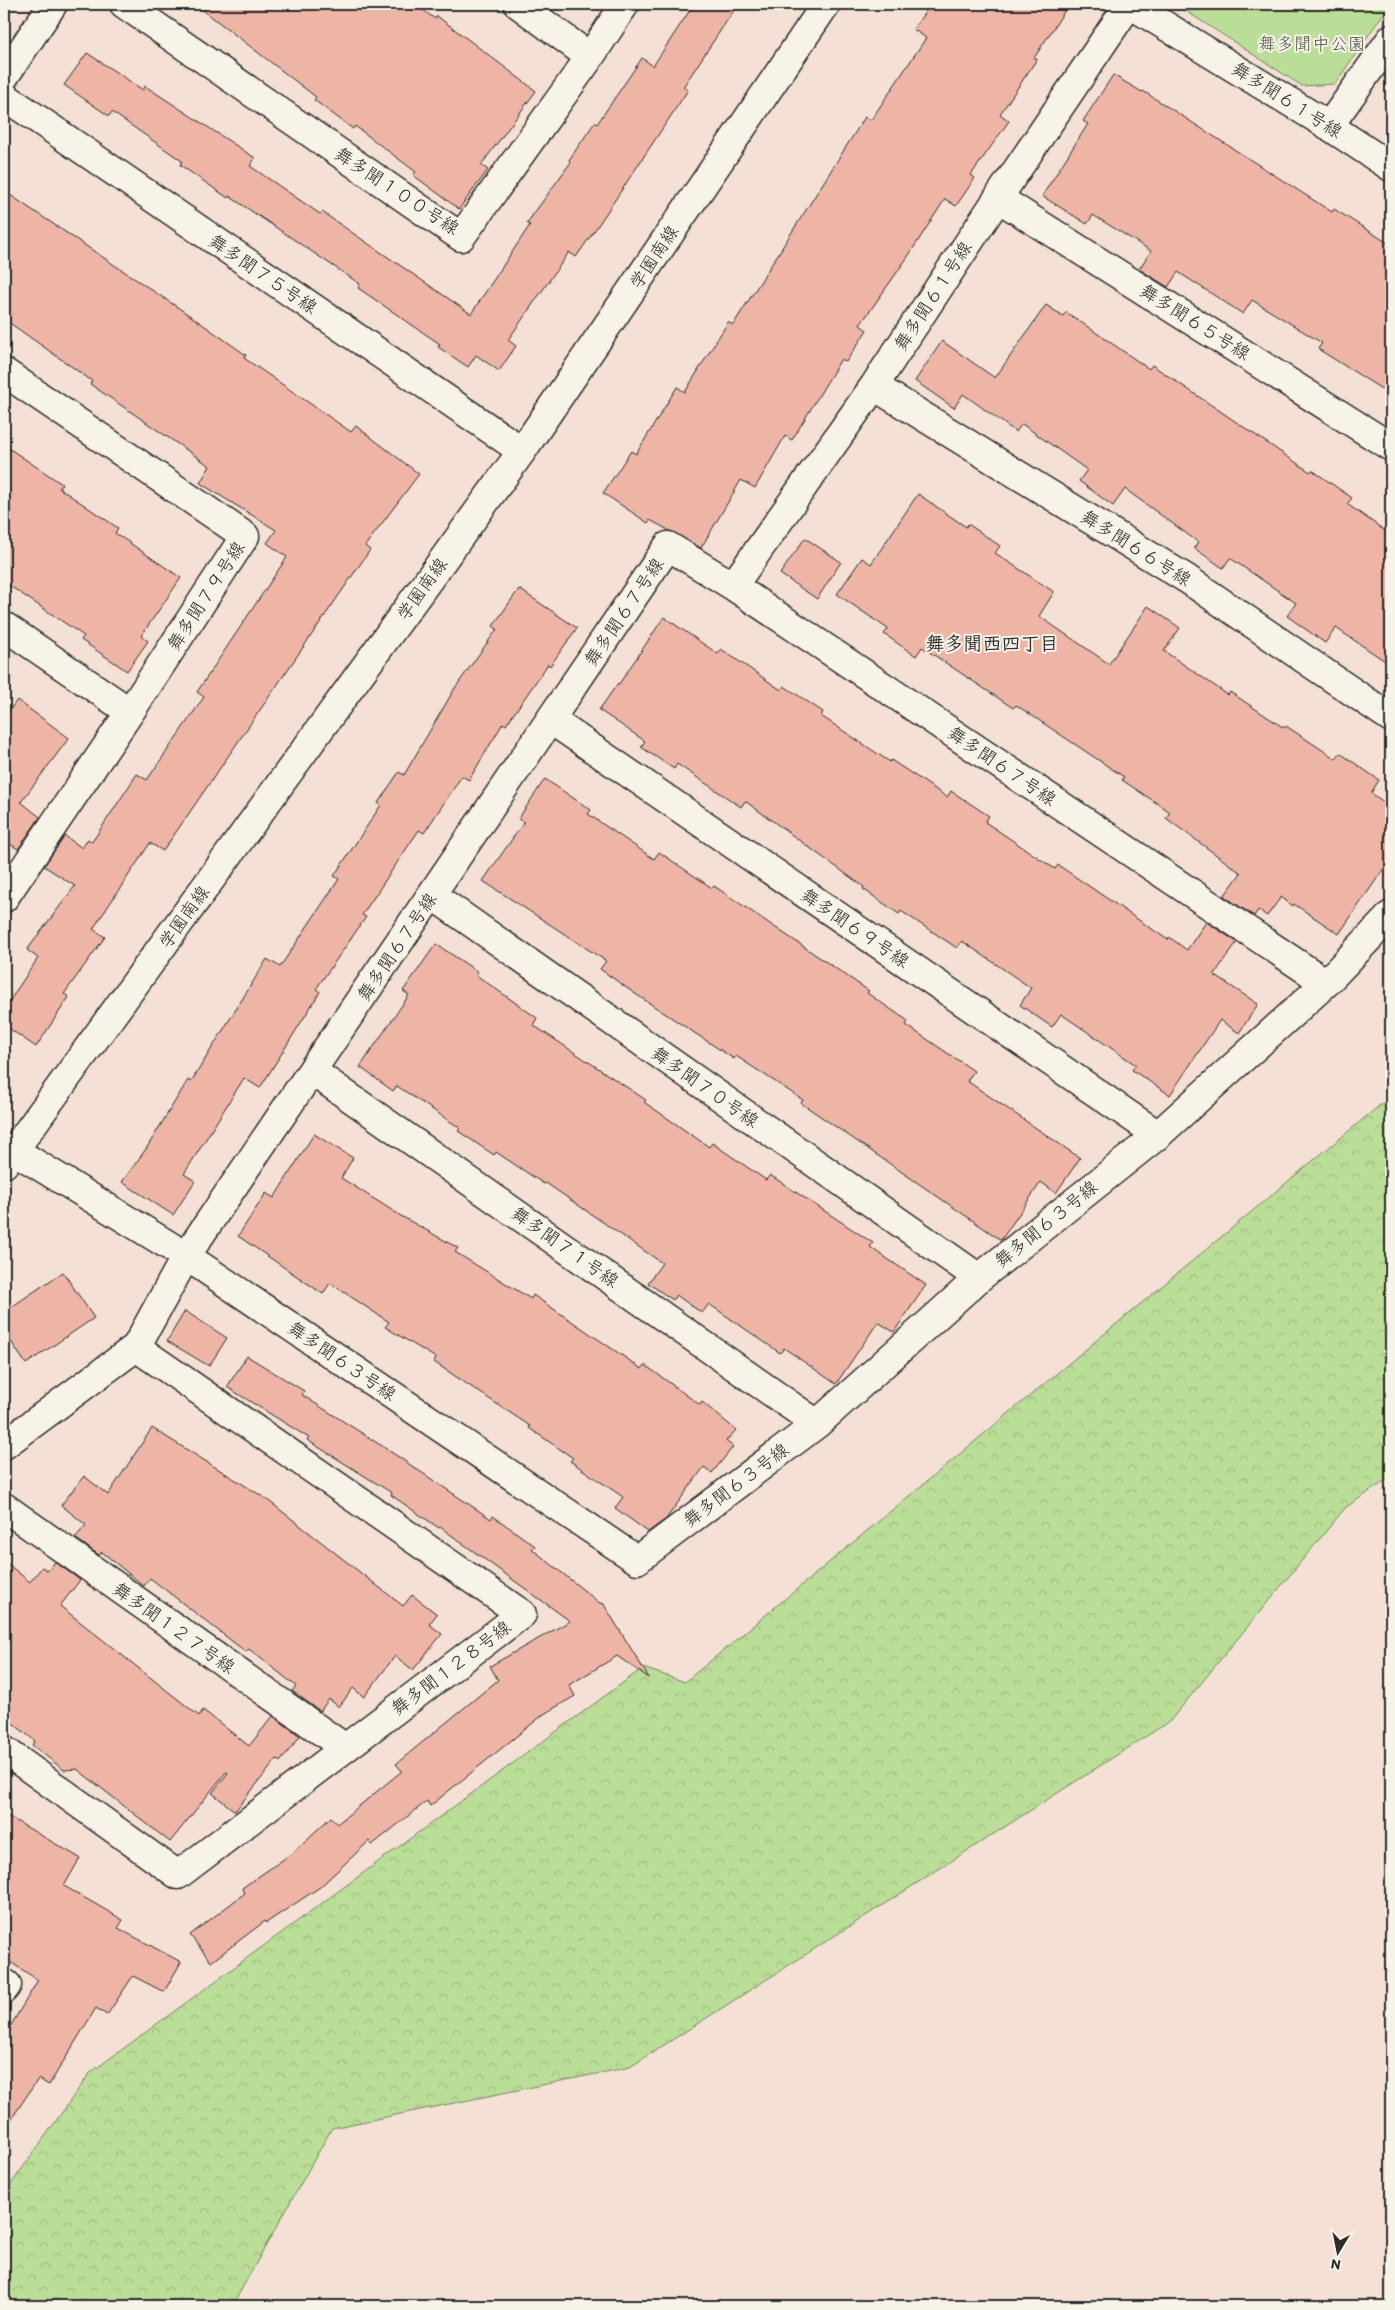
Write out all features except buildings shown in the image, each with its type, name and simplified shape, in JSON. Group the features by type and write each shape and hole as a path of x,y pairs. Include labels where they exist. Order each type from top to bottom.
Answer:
{"street":[{"path":"4,77 52,4"},
{"name":"舞多聞１００号線","path":"124,4 461,237 590,57 625,4"},
{"path":"518,4 590,57"},
{"name":"学園南線","path":"9,1157 522,451 826,4"},
{"name":"舞多聞６１号線","path":"734,586 874,386 1129,4 1329,126 1391,167"},
{"path":"1329,126 1391,39"},
{"name":"舞多聞７５号線","path":"4,96 522,451"},
{"name":"舞多聞６５号線","path":"998,198 1391,447"},
{"name":"舞多聞７９号線","path":"4,372 245,536 130,712 5,892"},
{"name":"舞多聞６６号線","path":"874,386 1187,579 1391,718"},
{"name":"舞多聞６７号線","path":"136,1347 186,1256 668,546 734,586 1326,983"},
{"path":"4,626 130,712"},
{"name":"舞多聞６９号線","path":"551,720 1158,1135"},
{"name":"舞多聞７０号線","path":"432,895 979,1278"},
{"name":"舞多聞６３号線","path":"9,1157 186,1256 637,1560 817,1424 979,1278 1158,1135 1326,983 1391,915"},
{"name":"舞多聞７１号線","path":"312,1071 817,1424"},
{"path":"4,1445 136,1347"},
{"name":"舞多聞１２８号線","path":"4,1750 178,1875 522,1614 136,1347"},
{"name":"舞多聞１２７号線","path":"4,1507 345,1748"},
{"path":"4,1983 7,1985 4,1989"}],"green space":[{"name":"舞多聞中公園","path":"1175,4 1390,4 1335,84 1302,86"},
{"path":"1391,1096 1391,1477 1345,1508 1170,1721 630,2067 332,2128 232,2306 4,2306 4,2194 90,2073 643,1668 685,1682"}],"district":[{"name":"舞多聞西四丁目","path":"992,643"}]}
